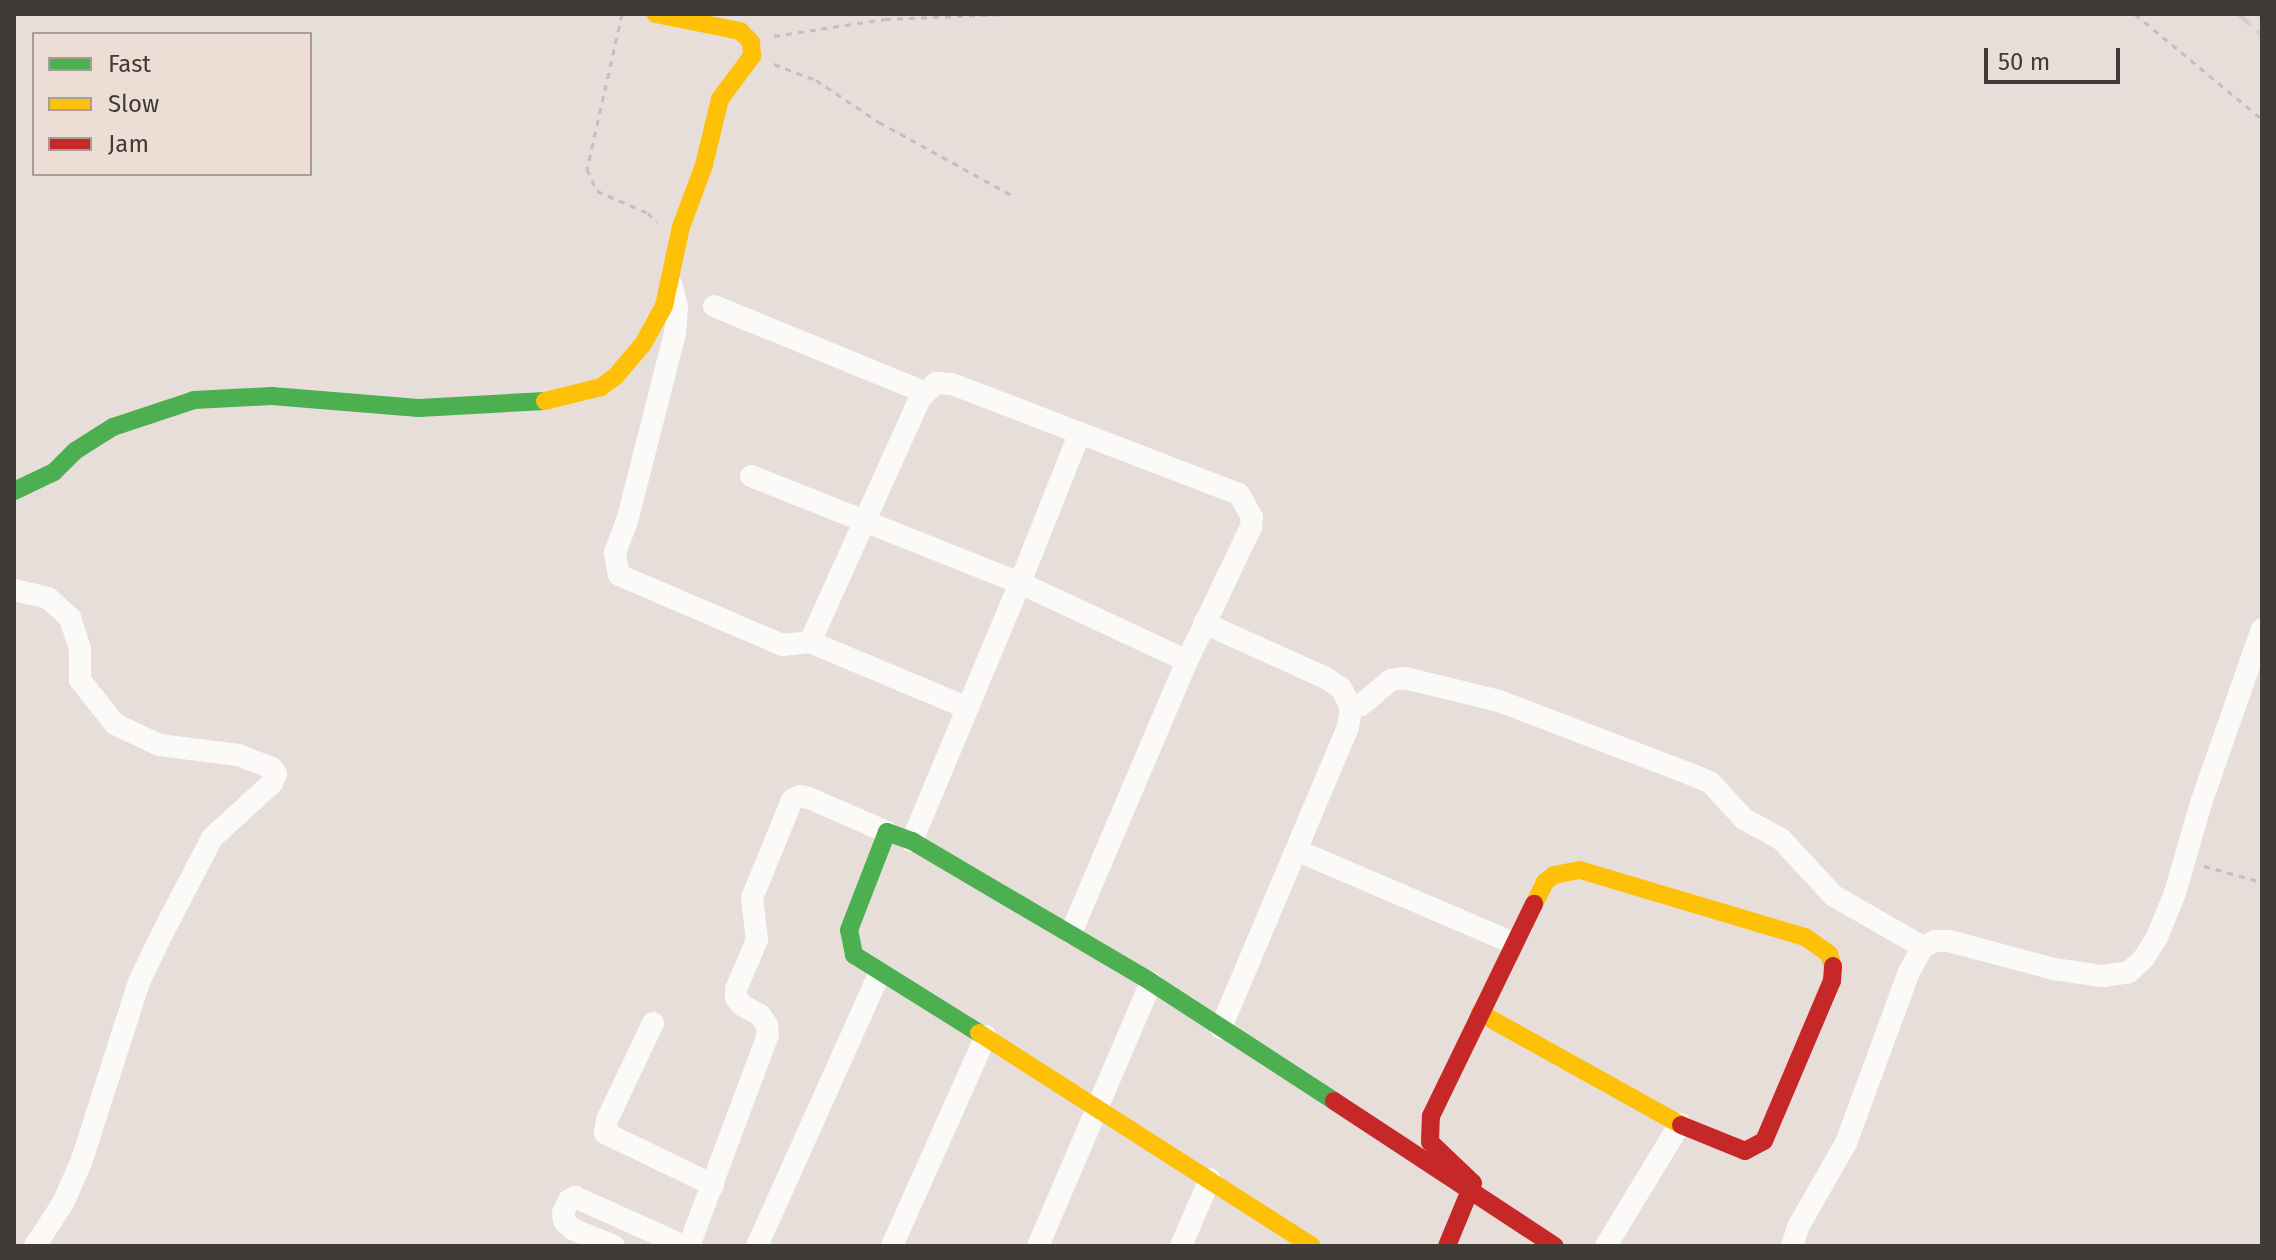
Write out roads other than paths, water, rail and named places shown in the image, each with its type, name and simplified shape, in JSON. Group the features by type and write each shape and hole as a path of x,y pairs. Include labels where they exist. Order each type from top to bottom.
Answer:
{"street":[{"path":"14,491 54,472 75,451 104,431 194,400 272,396 419,408 558,400 601,387 615,377 655,326 671,285 681,227 704,165 720,99 751,49 733,29 656,14"},
{"path":"671,285 676,297 676,320 630,509 615,553 615,568 626,580 782,645 810,642 968,708"},
{"path":"714,306 924,392"},
{"path":"643,344 664,374"},
{"path":"810,642 924,392 936,383 952,384 1079,435 1229,489 1248,504 1251,527 1187,661 1071,933"},
{"path":"912,841 1079,435"},
{"path":"751,476 1020,583 1187,661"},
{"path":"14,590 48,598 70,618 80,648 80,680 115,724 144,741 238,755 272,768 276,774 259,796 212,838 161,936 139,982 82,1160 63,1203 35,1246"},
{"path":"1204,623 1326,678 1341,688 1351,708 1348,727 1221,1028"},
{"path":"1792,1246 1798,1227 1846,1143 1909,972 1923,947 1935,941 1949,941 2054,969 2116,976 2129,972 2144,958 2157,937 2185,860 2262,629"},
{"path":"1351,708 1361,705 1391,680 1405,678 1499,701 1690,774 1711,783 1744,819 1781,839 1834,896 1923,947"},
{"path":"618,1217 610,1244 572,1229 564,1221 569,1200 575,1197 687,1246 713,1185 768,1035 767,1025 760,1015 736,998 736,989 757,940 752,898 792,800 800,796 912,841 1071,933 1555,1246"},
{"path":"887,832 849,930 854,955 879,974 1097,1106 1312,1246"},
{"path":"1296,850 1513,943"},
{"path":"1447,1246 1473,1183 1468,1175 1438,1153 1430,1142 1428,1130 1431,1116 1513,943 1545,882 1566,870 1580,870 1805,937 1829,954 1832,981 1764,1141 1755,1149 1745,1151 1680,1124 1480,1013"},
{"path":"757,1246 879,974"},
{"path":"1038,1246 1151,982"},
{"path":"653,1023 607,1120 605,1133 713,1185"},
{"path":"892,1246 986,1036"},
{"path":"1606,1246 1680,1124"},
{"path":"1181,1246 1210,1179"}],"railway":[{"path":"2239,14 2262,35"},
{"path":"2259,14 2262,17"}]}
